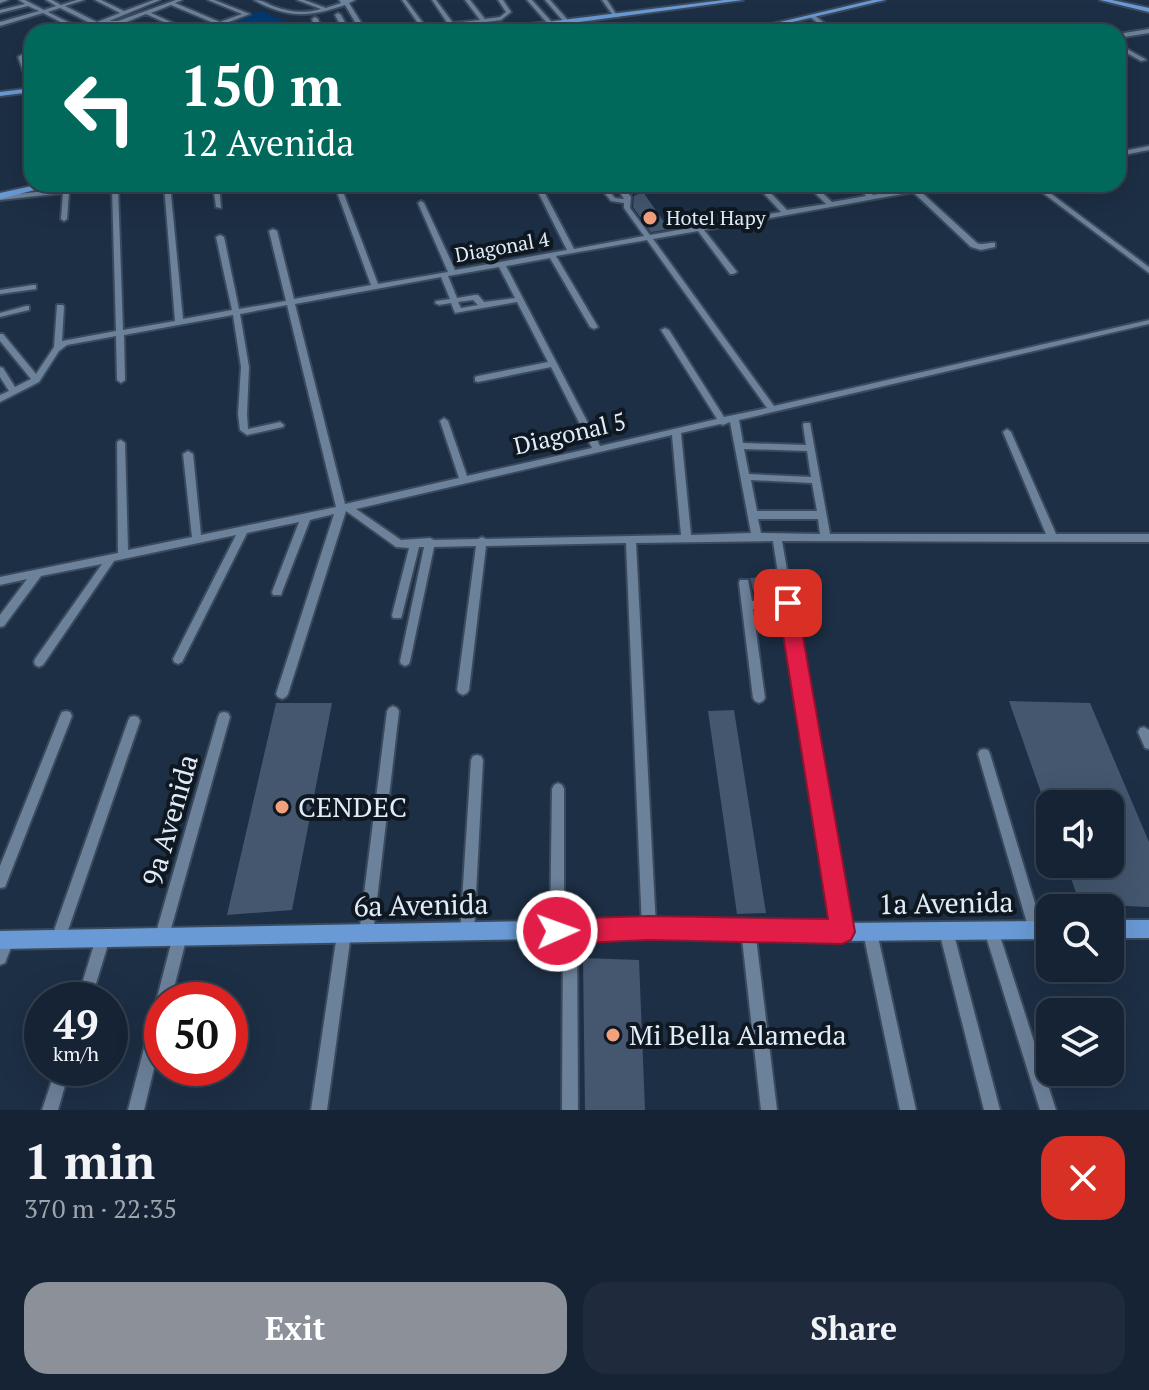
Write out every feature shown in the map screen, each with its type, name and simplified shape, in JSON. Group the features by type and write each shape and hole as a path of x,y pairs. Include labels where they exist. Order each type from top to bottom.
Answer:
{"main road":[{"path":"549,24 720,0"},
{"path":"539,24 740,0"},
{"path":"777,24 882,0"},
{"path":"1103,0 1149,10"},
{"path":"0,93 24,89"},
{"path":"0,197 24,191"},
{"name":"6a Avenida","path":"2,946 58,939 649,928 842,932"},
{"path":"1124,929 1149,929"},
{"name":"1a Avenida","path":"842,932 1036,930"}],"street":[{"path":"0,2 6,0"},
{"path":"21,0 65,24"},
{"path":"48,0 97,23 119,23 180,0"},
{"path":"0,24 82,0"},
{"path":"97,0 124,13"},
{"path":"97,23 158,0"},
{"path":"170,3 221,24 247,14 210,0"},
{"path":"256,0 296,16 326,10 344,2 359,24"},
{"path":"299,0 326,10"},
{"path":"404,0 422,24"},
{"path":"434,0 450,24"},
{"path":"467,0 483,20"},
{"path":"457,24 501,18 509,12 500,0"},
{"path":"529,0 549,22"},
{"path":"547,0 565,20"},
{"path":"602,2 610,15"},
{"path":"0,12 29,4"},
{"path":"145,12 172,24"},
{"path":"338,15 343,24"},
{"path":"812,16 822,24"},
{"path":"501,18 509,24"},
{"path":"315,19 317,24"},
{"path":"1126,35 1149,31"},
{"path":"1126,50 1143,60"},
{"path":"1126,152 1149,148"},
{"path":"0,197 73,192"},
{"path":"115,192 121,380"},
{"path":"168,192 179,321"},
{"path":"217,192 219,207"},
{"path":"340,192 375,287"},
{"path":"541,192 572,252"},
{"path":"606,192 613,200 628,201"},
{"path":"623,192 628,201 627,208 773,410"},
{"path":"766,192 786,213"},
{"path":"817,192 831,205"},
{"path":"866,192 872,198"},
{"name":"Diagonal 4","path":"61,345 179,321 904,192"},
{"path":"917,192 974,245 981,248 992,245"},
{"path":"1045,192 1149,271"},
{"path":"64,219 66,193"},
{"path":"421,203 455,300"},
{"path":"700,229 733,272"},
{"path":"273,231 344,508 282,694"},
{"path":"220,237 245,366 244,430 280,425"},
{"path":"552,255 594,327"},
{"path":"501,264 597,448"},
{"path":"0,292 33,287"},
{"path":"439,303 475,297 486,306 520,299"},
{"path":"0,399 36,380 61,345 60,307"},
{"path":"0,315 26,308"},
{"name":"Diagonal 5","path":"0,581 306,517 1149,322"},
{"path":"665,330 723,422"},
{"path":"0,336 36,380"},
{"path":"478,379 553,364"},
{"path":"0,370 14,392"},
{"path":"734,419 757,537"},
{"path":"444,421 464,480"},
{"path":"807,425 826,538"},
{"path":"676,431 686,539"},
{"path":"1007,432 1053,538"},
{"path":"39,662 117,557 121,443"},
{"path":"741,446 810,448"},
{"path":"188,454 197,540"},
{"path":"747,477 815,480"},
{"path":"344,508 394,542 415,543 757,537 1149,538"},
{"path":"753,515 821,515"},
{"path":"277,592 306,517"},
{"path":"178,659 244,530"},
{"path":"777,538 842,932"},
{"path":"631,539 649,928"},
{"path":"463,690 482,541"},
{"path":"405,661 430,542"},
{"path":"397,615 415,543"},
{"path":"0,623 37,574"},
{"path":"744,583 759,698"},
{"path":"747,605 788,603"},
{"path":"366,934 393,711"},
{"path":"0,882 66,716"},
{"name":"9a Avenida","path":"166,982 171,936 224,717"},
{"path":"58,939 134,721"},
{"path":"984,754 1036,909"},
{"path":"467,933 477,760"},
{"path":"558,789 570,1110"},
{"path":"748,929 769,1110"},
{"path":"991,930 1048,1110"},
{"path":"946,931 992,1110"},
{"path":"870,932 908,1110"},
{"path":"319,1110 344,934"},
{"path":"90,982 103,938"},
{"path":"136,1110 144,1078"},
{"path":"50,1110 57,1086"}],"shaded area":[{"path":"261,11 286,22 269,24 224,24"}],"building":[{"name":"Hotel Hapy","path":"643,192 669,229 651,232 633,207 634,196"},
{"path":"776,577 778,590 753,591 750,578"},
{"path":"1009,701 1090,703 1149,842 1149,907 1124,906 1124,894 1076,894 1071,878 1124,878 1124,790 1040,790"},
{"name":"CENDEC","path":"276,703 332,703 292,910 227,915"},
{"path":"734,710 766,913 737,914 708,711"},
{"name":"Mi Bella Alameda","path":"583,958 639,960 645,1110 585,1110"}],"place":[{"name":"Hotel Hapy","path":"650,218"},
{"name":"CENDEC","path":"282,807"},
{"name":"Mi Bella Alameda","path":"613,1035"}],"route":[{"path":"557,931 649,928 842,932 788,603"}]}
